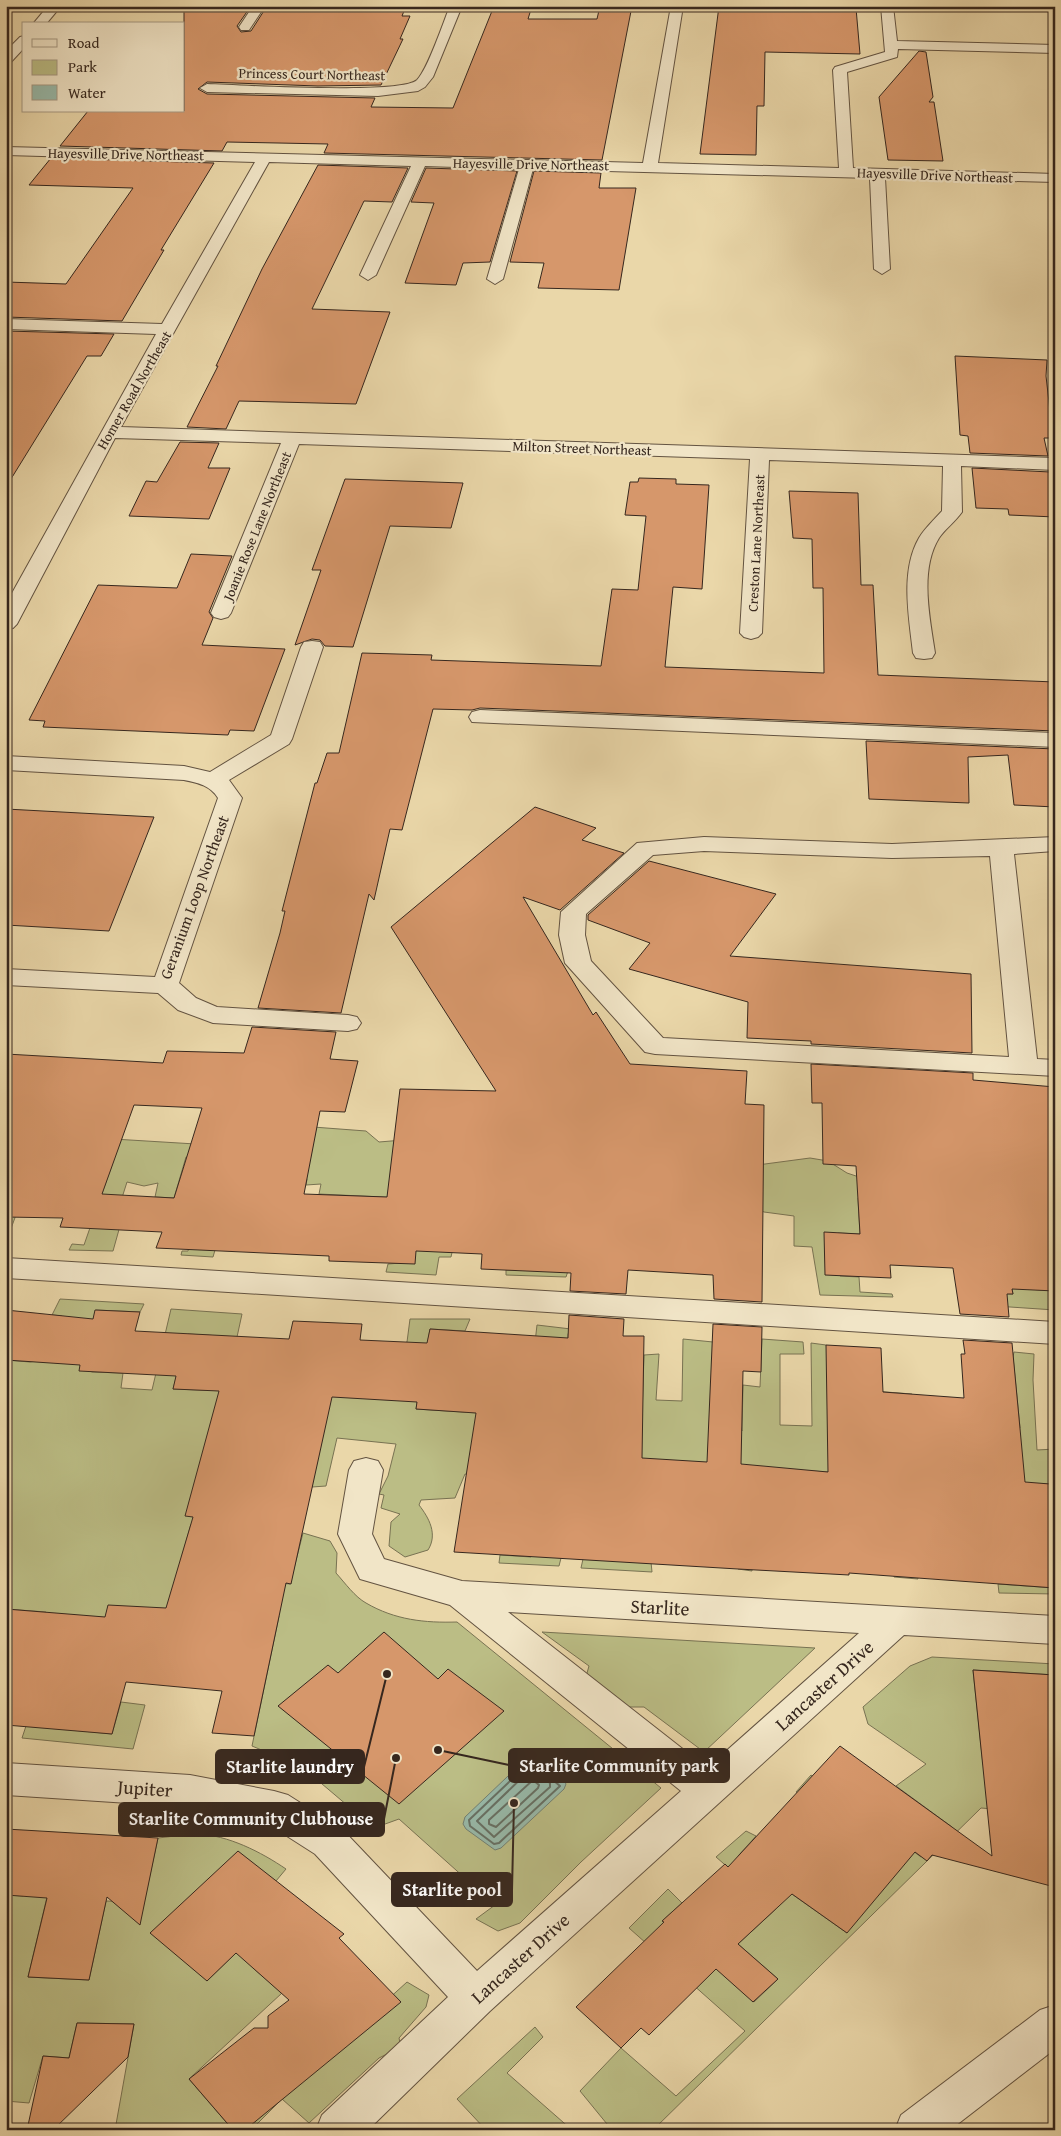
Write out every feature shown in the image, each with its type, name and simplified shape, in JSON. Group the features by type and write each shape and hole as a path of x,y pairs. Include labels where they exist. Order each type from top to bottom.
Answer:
{"street":[{"path":"41,22 55,6"},
{"path":"245,27 258,6"},
{"name":"Princess Court Northeast","path":"207,88 378,92 413,88 426,77 456,6"},
{"path":"650,167 678,6"},
{"path":"846,172 840,70 892,54 887,6"},
{"path":"6,59 22,42"},
{"path":"891,45 1055,49"},
{"name":"Hayesville Drive Northeast","path":"6,150 1055,178"},
{"name":"Homer Road Northeast","path":"6,624 109,432 265,157"},
{"path":"368,275 420,161"},
{"path":"495,279 527,164"},
{"path":"877,173 882,270"},
{"path":"6,324 169,329"},
{"name":"Milton Street Northeast","path":"109,432 1055,464"},
{"name":"Joanie Rose Lane Northeast","path":"221,613 292,438"},
{"name":"Creston Lane Northeast","path":"751,633 760,454"},
{"path":"924,653 919,608 920,560 929,537 952,512 952,461"},
{"path":"6,763 184,772 213,780 281,739 312,647"},
{"path":"480,717 1055,740"},
{"name":"Geranium Loop Northeast","path":"6,977 165,986 230,798 222,786 213,780"},
{"path":"1055,844 1001,848 892,851 704,844 646,848 574,912 572,935 578,963 655,1046 1055,1068"},
{"path":"1001,848 1024,1066"},
{"path":"165,986 187,1004 213,1016 348,1023"},
{"path":"6,1268 1055,1333"},
{"name":"Starlite","path":"366,1470 355,1534 372,1569 462,1595 1055,1630"},
{"path":"462,1595 706,1789"},
{"name":"Lancaster Drive","path":"336,2130 476,1998 896,1620"},
{"name":"Jupiter","path":"6,1779 190,1791 274,1808 329,1842 476,1998"},
{"path":"916,2130 1055,2024"}],"green space":[{"path":"631,1079 650,1090 658,1102 647,1115 633,1125 656,1144 660,1159 691,1155 750,1166 810,1158 828,1161 847,1173 868,1180 884,1171 889,1156 897,1150 935,1165 954,1160 956,1140 928,1114 945,1094 971,1091 994,1095 1003,1106 1001,1116 978,1133 984,1144 1001,1152 1001,1160 992,1167 988,1174 1036,1178 1050,1190 1055,1190 1055,1233 1022,1231 1028,1289 1055,1291 1055,1310 980,1305 978,1292 1013,1294 1001,1218 988,1213 986,1208 969,1208 974,1247 950,1246 940,1210 916,1208 916,1213 897,1212 897,1208 888,1200 858,1198 860,1234 838,1233 840,1276 859,1277 860,1292 892,1294 893,1297 820,1295 812,1247 794,1246 794,1216 764,1212 752,1206 739,1205 738,1244 708,1243 710,1212 684,1213 683,1224 658,1223 658,1226 632,1226 633,1207 616,1213 596,1213 580,1217 578,1233 562,1233 558,1270 568,1271 566,1277 506,1275 506,1270 515,1270 519,1216 504,1209 505,1198 516,1191 514,1183 493,1184 490,1217 471,1216 473,1201 445,1200 442,1231 453,1248 451,1257 439,1257 436,1275 386,1272 388,1264 401,1263 395,1257 392,1250 392,1235 403,1227 420,1225 424,1199 319,1194 321,1184 306,1185 307,1179 301,1171 306,1164 280,1163 272,1194 225,1192 216,1229 221,1229 213,1257 181,1255 182,1251 188,1251 216,1159 186,1157 174,1198 155,1197 158,1183 144,1186 127,1182 113,1226 120,1226 113,1251 69,1250 72,1244 84,1245 114,1159 77,1166 65,1200 51,1198 56,1177 30,1177 6,1242 6,1172 16,1147 6,1146 6,1135 49,1137 68,1129 97,1138 261,1148 270,1137 313,1127 366,1131 379,1142 403,1140 426,1145 443,1142 476,1149 490,1146 502,1135 565,1130 576,1121 569,1108 571,1096 584,1086"},
{"path":"60,1299 144,1304 140,1312 96,1310 80,1366 92,1372 123,1373 121,1388 152,1390 171,1309 242,1314 237,1337 188,1334 173,1389 281,1393 407,1342 410,1319 470,1319 465,1331 430,1329 416,1409 479,1413 528,1403 537,1325 571,1329 568,1334 564,1413 642,1417 644,1355 659,1354 656,1400 682,1401 683,1339 713,1342 742,1431 743,1385 760,1387 762,1339 803,1342 804,1354 780,1354 780,1425 812,1426 811,1343 826,1345 860,1390 912,1394 913,1437 1020,1428 1013,1357 1014,1352 1034,1354 1033,1380 1037,1450 1055,1449 1055,1531 1049,1484 910,1481 918,1579 894,1577 894,1527 829,1472 794,1470 752,1522 752,1571 738,1569 742,1468 651,1562 652,1572 581,1568 583,1559 562,1554 559,1566 499,1563 500,1555 531,1557 543,1456 475,1476 465,1474 455,1498 421,1500 419,1505 431,1526 431,1544 428,1550 405,1557 389,1546 391,1522 400,1514 381,1508 384,1495 379,1494 388,1476 396,1444 337,1438 326,1486 312,1487 275,1523 274,1531 191,1524 177,1574 290,1584 303,1533 330,1541 337,1553 336,1573 350,1590 362,1600 377,1609 399,1617 433,1622 457,1622 661,1788 581,1862 520,1923 498,1931 476,1919 495,1905 399,1819 374,1828 302,1767 252,1746 279,1616 166,1622 73,1730 112,1734 121,1702 145,1705 133,1749 22,1738 37,1693 46,1612 6,1609 6,1360 30,1362 47,1359 62,1316 52,1315"},
{"path":"998,1584 1055,1588 1055,1594 999,1593"},
{"path":"542,1632 815,1648 704,1752 644,1707 612,1707 585,1680 589,1666"},
{"path":"932,1657 1055,1664 1055,1675 973,1670 983,1765 1055,1814 981,1808 653,2130 601,2130 607,2124 580,2091 621,2048 676,2096 745,2031 629,1928 668,1889 682,1903 662,1921 754,2002 778,1979 738,1944 776,1909 716,1857 746,1831 756,1836 738,1856 847,1933 851,1829 796,1792 811,1775 921,1857 952,1827 896,1786 926,1764 868,1724 863,1707 910,1666"},
{"path":"62,1834 28,1977 89,1980 106,1901 144,1902 158,1838 187,1834 220,1837 266,1856 286,1869 207,1981 249,1940 268,1955 253,1968 282,1993 189,2079 233,2130 115,2130 134,2024 77,2023 69,2058 43,2056 29,2103 6,2101 6,1895 23,1896"},
{"path":"407,1982 429,1995 426,2007 399,2038 401,2047 379,2058 309,2123 282,2099 251,2130 244,2130"},
{"path":"535,2027 543,2037 507,2073 572,2130 486,2130 457,2099"}],"water":[{"path":"528,1757 535,1758 563,1779 566,1784 564,1789 501,1848 495,1850 466,1829 463,1824 465,1817"}],"building":[{"path":"184,6 251,6 237,26 241,32 251,31 267,6 406,6 402,16 410,16 400,39 403,39 381,85 318,86 207,82 198,89 207,94 375,98 371,107 453,108 494,6 532,6 528,19 597,19 600,6 632,6 602,160 324,153 328,144 227,142 222,151 60,146 87,112 185,112"},
{"path":"719,6 854,6 856,8 860,54 765,52 764,106 757,106 756,155 700,154"},
{"path":"919,51 926,52 933,97 929,102 934,102 943,161 888,160 879,97"},
{"path":"51,158 214,163 161,250 164,250 122,321 6,317 6,282 66,284 133,188 29,185"},
{"path":"318,165 408,168 392,202 364,201 312,309 390,312 356,404 239,401 226,429 187,427 218,366 216,366 262,269"},
{"path":"426,168 517,171 490,262 463,263 456,285 405,283 434,203 411,202"},
{"path":"534,171 601,173 599,188 636,188 619,290 538,288 544,263 510,262"},
{"path":"6,331 114,334 101,356 87,356 6,487"},
{"path":"955,356 1047,360 1046,376 1053,438 1044,438 1048,456 970,453 968,436 960,435"},
{"path":"180,442 219,443 208,468 230,468 209,519 129,516 146,481 157,482"},
{"path":"972,468 1050,472 1055,496 1055,517 1009,515 1008,509 976,508"},
{"path":"639,478 676,479 676,484 709,485 702,589 673,587 665,667 824,673 823,588 813,588 812,539 793,538 789,491 858,493 861,585 873,585 878,675 1055,682 1055,731 480,708 472,710 433,709 402,830 390,829 374,900 369,894 341,1013 258,1008 280,933 285,911 282,911 315,783 317,783 327,753 339,753 362,653 432,655 431,660 601,666 612,589 638,590 646,516 625,515 630,482 638,482"},
{"path":"345,479 463,483 451,528 390,526 353,647 325,646 320,640 312,639 295,645 321,570 312,570"},
{"path":"191,554 232,556 209,612 213,618 202,645 285,649 254,731 230,730 228,735 43,727 45,721 29,720 98,585 177,588"},
{"path":"866,741 1055,749 1055,807 1014,805 1008,755 968,757 969,803 869,799"},
{"path":"535,807 596,828 582,840 624,853 560,910 523,897 593,1015 596,1012 630,1064 747,1071 745,1104 764,1105 762,1302 714,1299 713,1275 628,1270 626,1294 570,1291 571,1273 481,1269 482,1254 416,1251 415,1264 329,1261 329,1256 156,1248 162,1232 60,1227 63,1218 6,1217 6,1054 163,1063 167,1051 244,1053 252,1027 336,1032 330,1059 358,1061 345,1112 320,1111 304,1194 387,1197 400,1089 496,1091 391,927","holes":["134,1105 202,1108 174,1198 102,1194"]},
{"path":"6,809 154,817 109,931 6,925"},
{"path":"649,861 776,894 730,956 971,974 972,1053 811,1044 811,1041 747,1038 748,1002 629,969 650,943 588,920 588,915"},
{"path":"811,1064 973,1073 973,1080 1055,1087 1055,1291 1012,1289 1013,1294 1007,1294 1009,1317 960,1314 953,1268 890,1265 891,1278 825,1275 824,1232 860,1234 856,1166 823,1164 822,1103 812,1103"},
{"path":"6,1310 93,1319 95,1310 140,1312 135,1331 289,1339 293,1321 362,1324 360,1340 427,1343 430,1329 568,1338 569,1315 624,1319 623,1336 644,1336 642,1458 707,1462 713,1324 762,1327 761,1372 743,1371 741,1464 828,1472 826,1345 881,1348 883,1392 964,1398 961,1354 965,1354 963,1340 1012,1343 1025,1482 1050,1484 1055,1531 1055,1588 849,1573 849,1575 454,1552 476,1413 416,1409 417,1402 332,1397 291,1584 286,1583 254,1736 212,1733 222,1691 126,1682 112,1734 6,1725 6,1609 105,1617 108,1605 166,1608 193,1517 185,1516 219,1391 173,1389 176,1376 79,1371 80,1365 6,1360"},
{"path":"384,1632 438,1679 448,1669 504,1711 399,1804 278,1706 328,1665 338,1673"},
{"path":"973,1670 1055,1675 1055,1863 1051,1886 932,1855 927,1861 915,1852 847,1933 792,1894 738,1944 778,1979 753,2002 716,1969 649,2035 641,2028 621,2048 576,2007 664,1922 662,1921 725,1864 728,1867 840,1746 992,1856"},
{"path":"6,1829 158,1838 140,1925 107,1897 89,1980 28,1977 47,1898 6,1895"},
{"path":"238,1851 344,1934 339,1938 401,2002 245,2130 233,2130 189,2079 254,2028 268,2028 268,2016 289,2000 236,1953 207,1981 150,1933"},
{"path":"77,2023 134,2024 128,2057 53,2130 27,2130 43,2056 69,2058"}],"place":[{"name":"Starlite laundry","path":"387,1674"},
{"name":"Starlite Community park","path":"438,1750"},
{"name":"Starlite Community Clubhouse","path":"396,1758"},
{"name":"Starlite pool","path":"514,1803"}]}
